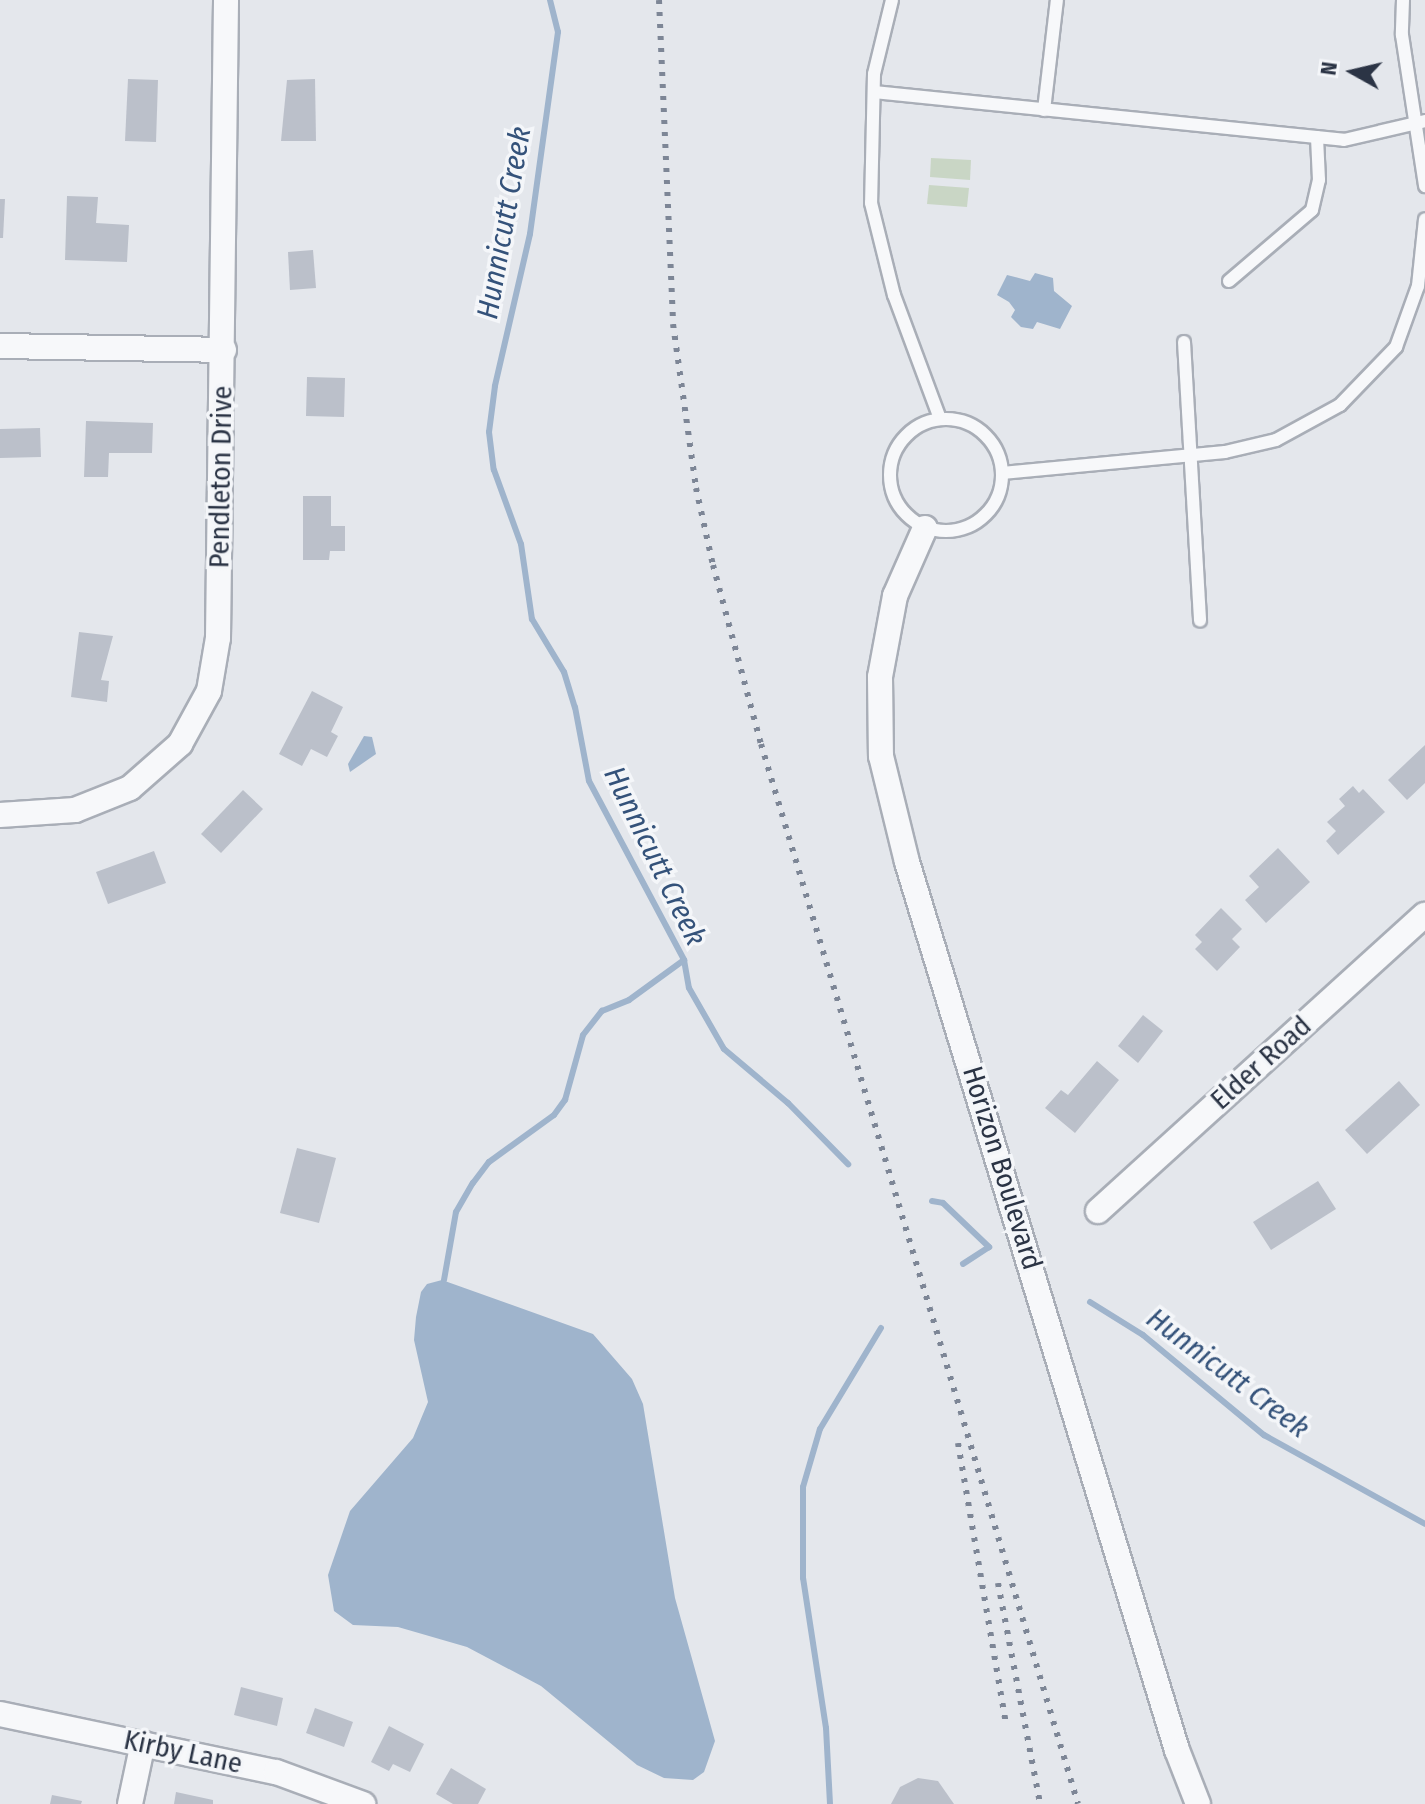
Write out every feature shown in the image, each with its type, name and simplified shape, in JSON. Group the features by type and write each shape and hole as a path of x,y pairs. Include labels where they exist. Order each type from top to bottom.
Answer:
{"street":[{"name":"Pendleton Drive","path":"0,815 38,815 103,801 158,765 196,719 209,691 218,638 226,0"},
{"path":"0,346 224,350"},
{"name":"Horizon Boulevard","path":"925,528 895,596 880,677 881,756 907,862 1177,1750 1198,1804"},
{"name":"Elder Road","path":"1098,1211 1425,915"},
{"name":"Kirby Lane","path":"0,1714 276,1772 363,1804"},
{"path":"130,1804 143,1743"}],"lane":[{"path":"892,0 874,92 871,203 894,295 940,419"},
{"path":"1044,110 1057,0"},
{"path":"1403,0 1402,35 1420,122 1425,186"},
{"path":"874,92 1344,140 1420,122"},
{"path":"1229,281 1312,210 1319,180 1317,137"},
{"path":"1002,473 1190,453 1276,440 1340,405 1396,347 1418,286 1425,219"},
{"path":"1184,342 1200,621"},
{"path":"940,419 958,420 990,439 1002,473 991,509 978,522 943,532 925,528 897,503 890,467 906,434 940,419"}],"green space":[{"path":"931,158 971,160 970,180 930,177"},
{"path":"929,185 969,188 967,207 927,204"}],"water":[{"path":"1035,273 1053,278 1054,291 1072,306 1060,329 1037,322 1033,329 1021,327 1011,317 1015,310 1009,302 997,295 1007,275 1030,281"},
{"path":"364,736 372,737 376,754 350,772 348,764"},
{"path":"442,1280 593,1334 632,1379 643,1404 675,1598 715,1741 704,1772 693,1780 664,1778 637,1765 541,1686 467,1647 398,1627 353,1625 334,1611 328,1575 350,1511 413,1438 428,1402 414,1340 416,1317 421,1292 427,1284"}],"building":[{"path":"128,79 158,80 156,142 125,141"},
{"path":"315,79 316,141 281,141 287,80"},
{"path":"67,196 98,197 96,223 129,225 127,262 65,260"},
{"path":"0,199 5,199 3,238 0,238"},
{"path":"313,250 316,288 290,290 288,252"},
{"path":"307,377 345,378 344,417 306,416"},
{"path":"86,421 153,423 152,453 109,453 108,477 84,477"},
{"path":"40,428 41,457 0,458 0,429"},
{"path":"303,496 331,496 331,526 345,526 345,551 330,551 329,560 303,560"},
{"path":"79,632 113,636 101,680 109,681 107,702 71,697"},
{"path":"312,691 343,707 331,732 338,736 327,757 311,749 302,766 279,754"},
{"path":"1425,745 1425,783 1407,800 1388,780"},
{"path":"1353,786 1359,793 1363,789 1385,812 1338,855 1326,841 1336,831 1327,822 1345,806 1339,799"},
{"path":"243,790 263,809 221,853 201,834"},
{"path":"1278,848 1310,882 1266,923 1245,900 1259,887 1249,876"},
{"path":"154,851 166,883 108,904 96,872"},
{"path":"1221,908 1242,929 1232,939 1240,947 1217,971 1195,949 1202,942 1195,935"},
{"path":"1143,1015 1163,1031 1138,1063 1118,1046"},
{"path":"1097,1061 1119,1080 1075,1133 1045,1108 1061,1090 1068,1095"},
{"path":"1399,1081 1420,1105 1367,1154 1345,1130"},
{"path":"297,1148 336,1158 319,1223 280,1213"},
{"path":"1318,1181 1336,1209 1271,1250 1253,1222"},
{"path":"241,1687 283,1698 277,1726 234,1715"},
{"path":"315,1708 353,1722 344,1747 306,1733"},
{"path":"389,1726 424,1744 410,1772 393,1764 389,1771 371,1762"},
{"path":"451,1768 486,1789 478,1804 453,1804 436,1794"},
{"path":"918,1778 938,1781 954,1804 891,1804 900,1787"},
{"path":"176,1792 213,1800 213,1804 174,1804"},
{"path":"52,1795 82,1801 81,1804 50,1804"}],"waterway":[{"name":"Hunnicutt Creek","path":"550,0 558,32 530,234 495,386 489,432 494,470 521,544 532,619 564,672 575,707 589,781 684,960 689,988 724,1049 788,1103 848,1164"},
{"path":"444,1280 456,1212 489,1162 554,1115 565,1100 583,1035 602,1011 629,1000 684,960"},
{"path":"932,1201 943,1203 989,1247 963,1264"},
{"name":"Hunnicutt Creek","path":"1090,1302 1143,1335 1264,1435 1425,1524"},
{"path":"830,1804 826,1728 803,1578 803,1487 820,1429 881,1328"}],"railway":[{"path":"659,0 673,324 696,488 713,565 761,744 1078,1804"},
{"path":"958,1443 1006,1725"},
{"path":"998,1583 1040,1804"}]}
